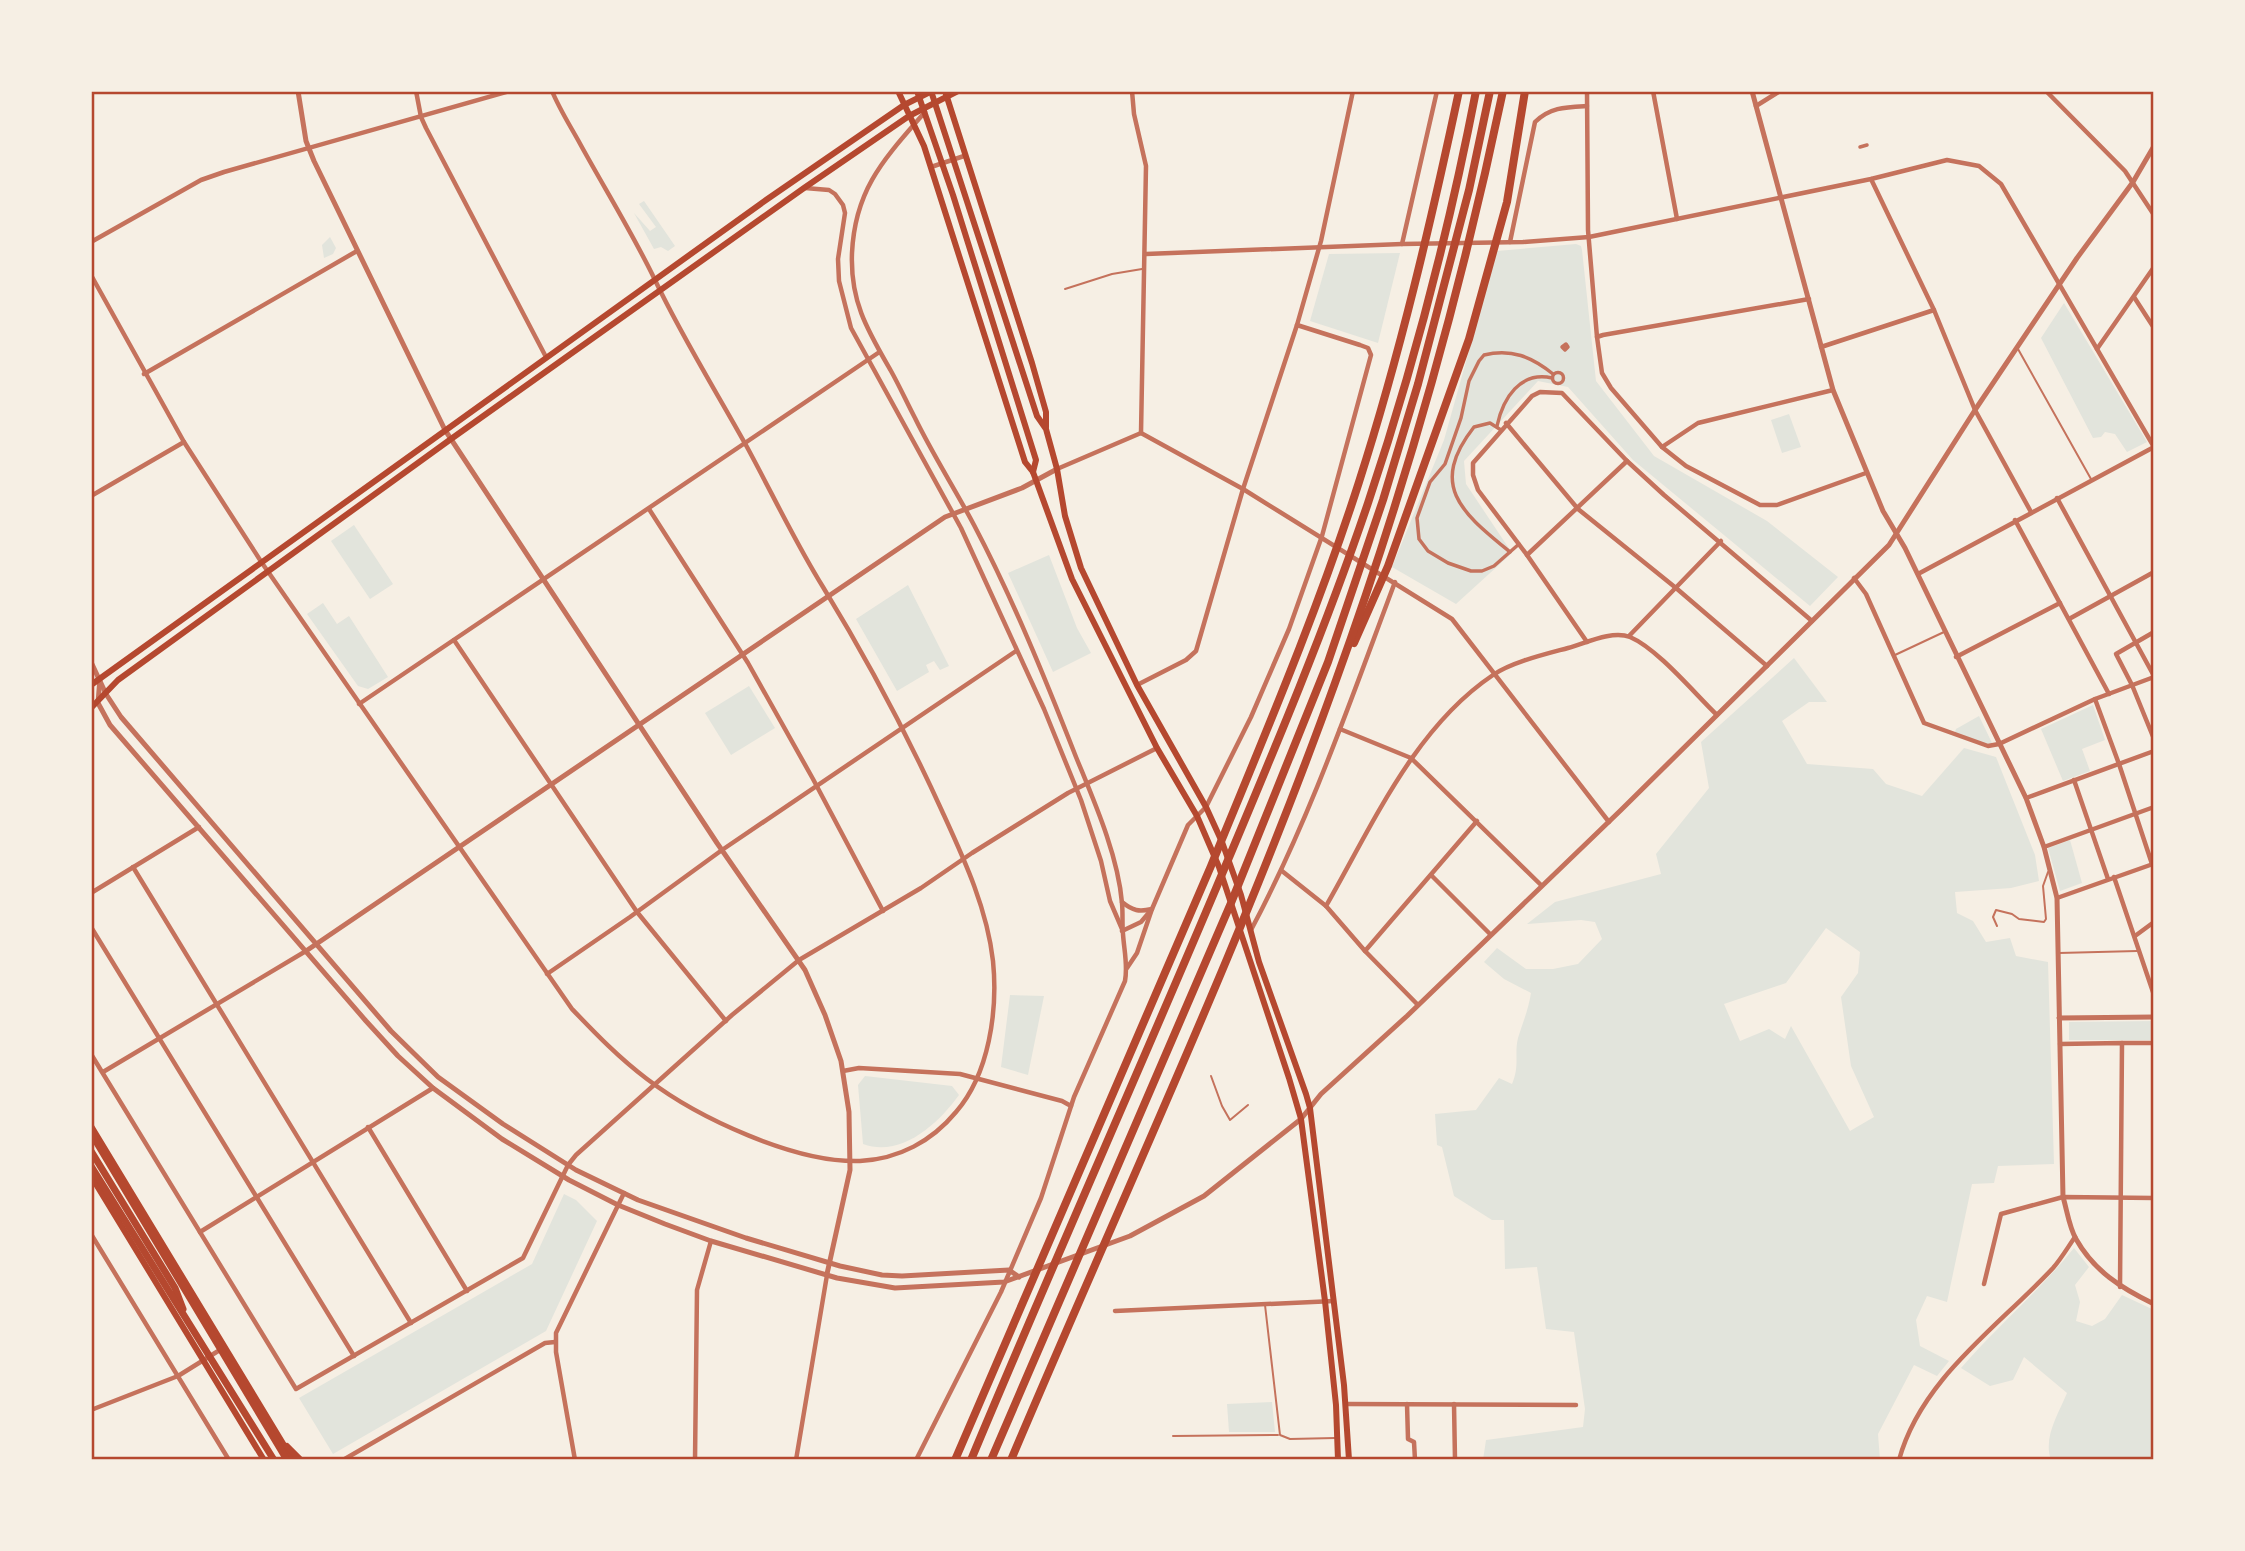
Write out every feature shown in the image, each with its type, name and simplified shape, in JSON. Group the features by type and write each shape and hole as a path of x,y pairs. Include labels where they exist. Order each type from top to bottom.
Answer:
{"highway":[{"path":"955,1460 1189,917 1288,681 1331,567 1385,394 1425,243 1459,91"},
{"path":"971,1460 1211,900 1308,666 1387,444 1436,265 1476,91"},
{"path":"993,1460 1245,870 1289,764 1345,613 1418,384 1469,190 1490,91"},
{"path":"1011,1460 1263,873 1336,681 1427,400 1464,260 1503,91"},
{"path":"1336,681 1388,566 1469,340 1507,202 1525,91"},
{"path":"91,1133 287,1460"},
{"path":"91,1150 175,1288 190,1326"},
{"path":"91,1166 274,1460"},
{"path":"175,1288 201,1314"},
{"path":"965,1460 978,1442"}],"main road":[{"path":"898,91 931,167 1025,462 1033,472 1072,579 1157,748 1197,816 1231,900 1301,1119 1325,1301 1338,1460"},
{"path":"917,91 953,195 1036,460 1033,472"},
{"path":"91,685 766,200 904,106 932,91 1037,416 1046,429"},
{"path":"91,708 118,680 659,290 909,116 930,106 945,94 958,91"},
{"path":"945,94 1046,412 1046,429 1057,469 1065,516 1081,568 1137,685 1206,807 1241,895 1250,932 1310,1108 1335,1301 1349,1460"},
{"path":"91,1126 293,1460"},
{"path":"91,1176 264,1460"},
{"path":"108,1205 131,1190"},
{"path":"284,1442 301,1460"}],"street":[{"path":"298,91 309,149 450,439 722,850 799,960 825,1015 844,1071 849,1112 850,1160 827,1274 796,1460"},
{"path":"416,91 421,117 547,358"},
{"path":"91,242 201,180 510,91"},
{"path":"91,275 184,442 262,563 572,1009 619,1057 655,1085 733,1129 813,1155 850,1160 883,1158 904,1151 927,1141 946,1125 966,1100 978,1077 989,1038 993,1008 993,965 986,922 964,860 903,727 659,290 552,91"},
{"path":"1132,91 1133,114 1146,166 1141,433"},
{"path":"1137,685 1186,660 1196,651 1243,489 1297,325 1318,248 1353,91"},
{"path":"1402,244 1437,91"},
{"path":"1587,91 1589,237 1597,337 1602,373 1611,388 1662,447 1686,466 1760,505 1768,507 1866,473"},
{"path":"1653,91 1677,219"},
{"path":"1752,91 1833,390 1866,473 2026,798 2044,847 2057,898 2063,1197 2075,1237 2099,1271 2120,1287 2154,1304"},
{"path":"1756,106 1780,91"},
{"path":"2046,91 2125,171 2154,215"},
{"path":"916,1460 1004,1282 1041,1198 1071,1106 1125,981 1127,969 1122,931 1122,902 1110,850 1087,784 1029,643 964,509 890,370 878,353 862,318 856,296 852,273 859,210 873,176 888,154 930,106"},
{"path":"1510,242 1535,122 1545,112 1587,106"},
{"path":"1860,147 1867,144"},
{"path":"100,678 98,703 110,726 306,951 398,1056 433,1088 502,1139 618,1205 711,1241 874,1286 895,1288 1004,1282 1130,1236 1204,1196 1301,1119 1321,1094 1609,822 1768,666 1854,577 1889,545 1975,410 2059,285 2133,182 2154,146"},
{"path":"931,167 964,156"},
{"path":"1146,254 1589,237 1871,179 1947,160 1979,166 2001,184 2154,447 1918,574"},
{"path":"1871,179 1934,310 1975,410 2031,512"},
{"path":"804,188 829,190 843,205 845,213 838,259 839,281 843,304 852,328 953,513 1045,709 1077,789 1101,861 1110,901 1122,931"},
{"path":"144,374 357,251"},
{"path":"2097,349 2154,267"},
{"path":"2134,297 2154,328"},
{"path":"1597,337 1810,299"},
{"path":"1820,347 1934,310"},
{"path":"1127,969 1188,825 1206,807 1251,717 1289,629 1322,537 1371,355 1368,348 1297,325"},
{"path":"1519,544 1494,566 1482,571 1471,571 1428,551 1419,539 1417,518 1430,482 1445,464 1461,418 1469,381 1484,355 1510,352 1541,364 1553,376 1556,383 1554,392"},
{"path":"359,704 878,353"},
{"path":"1499,428 1505,400 1530,377 1553,376 1558,372 1563,375 1561,382 1556,383"},
{"path":"1662,447 1698,423 1833,390"},
{"path":"1587,642 1478,490 1473,475 1473,463 1499,428 1532,396 1540,392 1562,393 1627,461 1664,495 1812,621"},
{"path":"1506,423 1577,509 1768,666"},
{"path":"1499,428 1482,424 1474,427 1453,465 1452,480 1456,496 1469,519 1510,552"},
{"path":"2146,433 2154,432"},
{"path":"103,1072 306,951 953,513 1035,481 1141,433"},
{"path":"1141,433 1243,489 1452,619 1609,822"},
{"path":"91,496 184,442"},
{"path":"1527,555 1627,461"},
{"path":"1854,577 1866,594 1924,723 1988,746 1999,744 2095,699 2154,677 2057,498"},
{"path":"649,509 743,654 883,911"},
{"path":"2015,520 2109,694"},
{"path":"1629,636 1721,541"},
{"path":"2069,619 2154,572"},
{"path":"1250,932 1282,871 1340,729 1395,582"},
{"path":"1956,657 2060,603"},
{"path":"2154,632 2116,654 2154,739"},
{"path":"1326,906 1411,758 1464,698 1495,673 1607,636 1629,636 1650,650 1717,715"},
{"path":"454,640 637,912 726,1021"},
{"path":"547,974 722,850 1016,651"},
{"path":"91,662 106,694 136,736 391,1031 438,1077 503,1125 568,1165 663,1211 830,1263 892,1275 945,1275 1009,1270 1019,1277"},
{"path":"2057,898 2153,864 2095,699"},
{"path":"1340,729 1411,758 1541,885"},
{"path":"91,1054 296,1389 523,1258 568,1165 576,1155 726,1021 799,960 883,911 1077,789 1157,748"},
{"path":"2026,798 2154,751"},
{"path":"2074,780 2135,936 2154,995"},
{"path":"2044,847 2154,807"},
{"path":"1365,951 1478,821"},
{"path":"91,893 199,827"},
{"path":"133,867 411,1323"},
{"path":"1282,871 1326,906 1417,1004"},
{"path":"1431,875 1490,934"},
{"path":"1122,902 1140,912 1152,909"},
{"path":"1122,931 1141,922 1152,909"},
{"path":"2135,936 2154,922"},
{"path":"91,927 354,1356"},
{"path":"2059,1018 2154,1017"},
{"path":"2120,1287 2122,1043"},
{"path":"2060,1044 2154,1043"},
{"path":"844,1071 859,1068 978,1077 1071,1106"},
{"path":"200,1232 433,1088"},
{"path":"368,1127 467,1291"},
{"path":"575,1460 555,1342 556,1334 624,1193"},
{"path":"1984,1284 2001,1214 2063,1197 2154,1198"},
{"path":"91,1234 229,1460"},
{"path":"1899,1460 1904,1439 1949,1371 2054,1266 2075,1237"},
{"path":"695,1460 697,1290 711,1241"},
{"path":"1115,1311 1335,1301"},
{"path":"343,1460 545,1342 555,1342"},
{"path":"91,1409 178,1376 224,1347"},
{"path":"1346,1404 1576,1405"},
{"path":"1407,1404 1408,1439 1414,1442 1415,1460"},
{"path":"1454,1404 1455,1460"}],"lane":[{"path":"1065,289 1112,274 1146,269"},
{"path":"2018,348 2092,481"},
{"path":"1893,656 1945,632"},
{"path":"1997,926 1993,917 1996,910 2019,919 2043,922 2046,919 2043,886 2049,868"},
{"path":"2058,953 2140,950"},
{"path":"1211,1076 1230,1120 1248,1105"},
{"path":"1265,1304 1280,1435"},
{"path":"1173,1436 1280,1435 1290,1440 1338,1438"}],"shaded area":[{"path":"644,201 675,246 668,251 661,247 654,249 634,213 650,231 656,227 639,204"},
{"path":"330,237 336,248 333,254 324,258 322,245"},
{"path":"1576,244 1581,246 1582,250 1596,381 1654,456 1767,521 1838,577 1810,606 1633,460 1568,387 1538,381 1464,461 1466,484 1512,553 1456,604 1392,567 1444,440 1497,251"},
{"path":"1400,253 1378,343 1310,321 1329,254"},
{"path":"2064,303 2147,442 2127,452 2115,434 2105,432 2101,437 2093,438 2041,338"},
{"path":"1789,414 1801,447 1782,453 1771,420"},
{"path":"354,525 393,584 370,599 331,541"},
{"path":"1049,555 1077,628 1091,653 1053,672 1008,573"},
{"path":"908,585 949,666 940,670 934,661 926,665 929,672 897,691 856,619"},
{"path":"323,603 337,624 349,616 388,677 368,689 358,686 307,614"},
{"path":"1794,658 1827,702 1809,702 1782,721 1807,764 1873,769 1886,784 1922,796 1964,748 1996,757 2035,855 2039,881 2011,888 1955,892 1957,913 1973,921 1986,942 2010,938 2016,956 2048,962 2054,1164 1998,1166 1994,1183 1972,1184 1947,1302 1927,1296 1916,1320 1920,1346 1949,1361 1937,1376 1914,1365 1878,1434 1880,1460 1483,1460 1486,1440 1583,1427 1585,1409 1574,1332 1546,1329 1537,1267 1505,1269 1504,1220 1492,1220 1454,1196 1442,1147 1437,1145 1435,1114 1476,1110 1499,1078 1512,1084 1518,1038 1531,993 1504,979 1484,962 1497,948 1526,969 1553,969 1578,964 1602,939 1595,922 1581,920 1527,924 1555,902 1661,874 1656,854 1709,788 1701,742","holes":["1826,928 1860,952 1858,973 1841,997 1851,1066 1874,1117 1850,1131 1791,1026 1785,1039 1769,1029 1740,1041 1724,1004 1786,983"]},
{"path":"749,686 775,728 731,755 705,713"},
{"path":"2093,705 2105,740 2082,749 2090,771 2063,781 2041,729"},
{"path":"1979,716 1992,743 1988,746 1954,734 1956,729"},
{"path":"2070,840 2082,883 2060,891 2048,848"},
{"path":"1010,995 1044,996 1028,1075 1001,1067"},
{"path":"2154,1021 2154,1040 2069,1040 2069,1022"},
{"path":"865,1076 952,1086 959,1095 940,1117 917,1136 891,1146 877,1147 863,1144 858,1085"},
{"path":"564,1194 576,1200 597,1221 546,1331 333,1454 299,1398 532,1264"},
{"path":"2074,1248 2089,1267 2075,1285 2080,1302 2076,1321 2092,1326 2105,1319 2122,1295 2154,1310 2154,1460 2051,1460 2050,1434 2067,1393 2024,1357 2013,1380 1990,1386 1961,1368"},
{"path":"1272,1402 1275,1432 1229,1432 1227,1404"}]}
